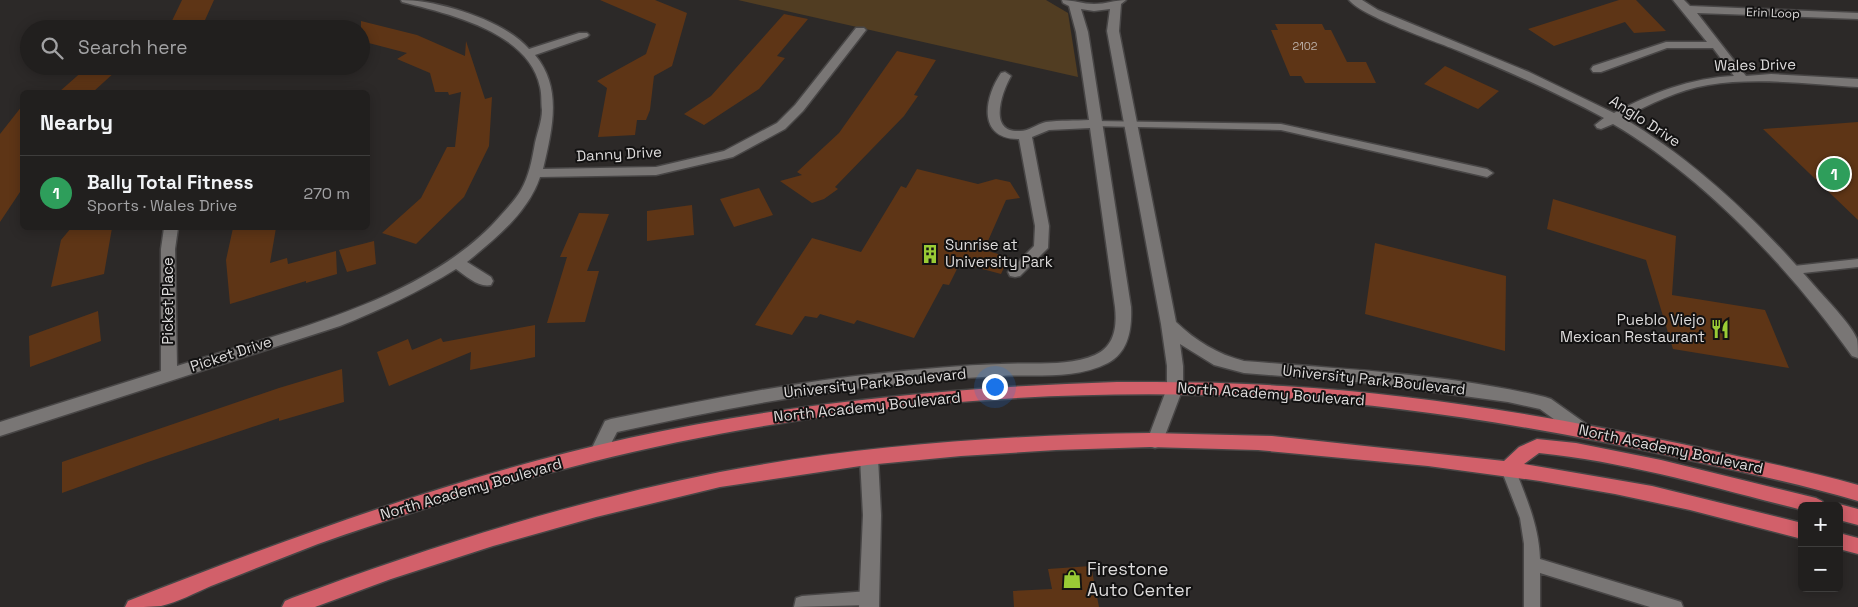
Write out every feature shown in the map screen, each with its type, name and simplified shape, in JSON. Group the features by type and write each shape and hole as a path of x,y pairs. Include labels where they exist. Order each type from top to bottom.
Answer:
{"highway":[{"name":"North Academy Boulevard","path":"135,607 341,528 472,486 598,452 741,422 903,401 1057,388 1175,388 1284,392 1422,406 1583,431 1756,467 1858,493"},
{"path":"292,607 372,576 590,511 701,484 802,466 927,450 1075,441 1248,442 1426,458 1508,469 1651,494 1798,530"},
{"path":"1508,469 1525,452 1537,446 1576,450 1662,467 1800,502"},
{"path":"1843,513 1858,517"},
{"path":"1843,542 1858,546"}],"street":[{"name":"Picket Drive","path":"0,429 356,315 426,280 455,262 481,243 507,218 525,196 536,173 548,116 549,99 546,82 539,66 515,41 497,29 459,14 406,0"},
{"name":"Anglo Drive","path":"1354,0 1374,12 1558,90 1615,118 1690,171 1794,270 1858,352"},
{"path":"1678,0 1688,9 1742,79"},
{"path":"1070,2 1096,7 1121,1 1114,31 1169,324 1175,366 1175,388 1155,441"},
{"name":"University Park Boulevard","path":"598,452 612,426 759,396 892,378 1080,366 1104,358 1120,341 1124,318 1082,32 1070,2"},
{"name":"Erin Loop","path":"1688,9 1858,16"},
{"name":"Danny Drive","path":"536,173 656,171 728,154 781,126 799,108 860,30"},
{"path":"528,53 584,35"},
{"path":"1597,69 1666,45 1716,45"},
{"path":"1006,76 997,89 992,106 995,121 999,128 1007,134 1025,135 1047,126 1095,124"},
{"name":"Wales Drive","path":"1601,125 1646,101 1687,86 1710,81 1742,79 1858,83"},
{"path":"1015,272 1041,248 1042,226 1025,135"},
{"name":"Picket Place","path":"168,374 168,249 171,230"},
{"path":"455,262 486,281"},
{"name":"University Park Boulevard","path":"1169,324 1187,342 1220,361 1236,365 1368,376 1508,395 1545,404 1583,431"},
{"path":"869,458 872,515 869,603"}],"lane":[{"path":"1095,124 1281,127 1487,173"},
{"path":"1794,270 1858,263"},
{"path":"1508,469 1527,518 1532,544 1532,607"},
{"path":"1532,564 1675,607"},
{"path":"802,607 802,602 869,603"}],"shaded area":[{"path":"738,0 1046,0 1068,13 1078,77"}],"building":[{"path":"182,0 214,0 205,20 172,20"},
{"path":"600,0 655,0 687,13 672,66 654,76 650,110 646,120 637,120 635,135 598,137 607,88 597,81 646,54 656,24"},
{"path":"1619,0 1636,0 1666,31 1634,33 1625,22 1554,46 1528,29"},
{"path":"784,14 808,19 777,56 785,58 759,89 704,125 684,114 711,96"},
{"path":"370,23 417,35 465,56 466,41 485,99 492,97 489,146 464,197 416,244 382,233 421,198 447,147 455,147 461,92 449,95 448,92 435,92 430,73 397,59 407,53 370,43"},
{"path":"1275,24 1322,24 1325,30 1331,30 1347,62 1366,62 1376,83 1305,83 1301,76 1290,76 1271,30 1278,30"},
{"path":"897,51 936,60 914,95 918,96 904,116 835,187 838,189 824,199 812,203 780,181 802,175 797,172 839,133"},
{"path":"1445,66 1499,91 1478,109 1424,84"},
{"path":"78,75 112,75 95,90 61,90"},
{"path":"20,109 20,192 0,222 0,134"},
{"path":"1858,122 1858,220 1763,129"},
{"name":"Sunrise at University Park","path":"917,169 978,184 996,179 1010,182 1020,198 1006,200 984,250 1009,257 1001,274 960,263 949,285 943,284 914,338 857,320 854,324 820,314 817,318 805,316 792,335 755,325 812,238 861,252 901,186 906,188"},
{"path":"759,188 773,215 734,227 720,199"},
{"path":"1553,199 1676,236 1672,295 1765,310 1789,368 1673,349 1646,260 1547,229"},
{"path":"692,205 694,235 647,241 647,211"},
{"path":"579,213 609,214 587,271 599,271 585,322 547,323 567,257 560,257"},
{"path":"69,230 112,230 104,274 51,287 61,240"},
{"path":"233,230 276,230 270,263 287,258 288,264 336,251 337,274 306,283 306,281 230,304 226,260"},
{"path":"374,241 376,264 347,272 339,250"},
{"path":"1375,243 1506,276 1505,351 1365,314"},
{"path":"98,311 101,341 30,367 29,336"},
{"path":"535,325 535,357 470,370 471,352 389,386 377,352 408,339 412,350 441,338 443,342"},
{"path":"342,369 344,402 279,421 279,418 62,493 62,462 279,388"},
{"name":"Firestone Auto Center","path":"1091,566 1099,607 1014,607 1013,591 1052,589 1048,569"}],"place":[{"name":"Bally Total Fitness","path":"1834,174"},
{"name":"Sunrise at University Park","path":"930,254"},
{"name":"Pueblo Viejo Mexican Restaurant","path":"1720,329"},
{"name":"Firestone Auto Center","path":"1072,579"}]}
